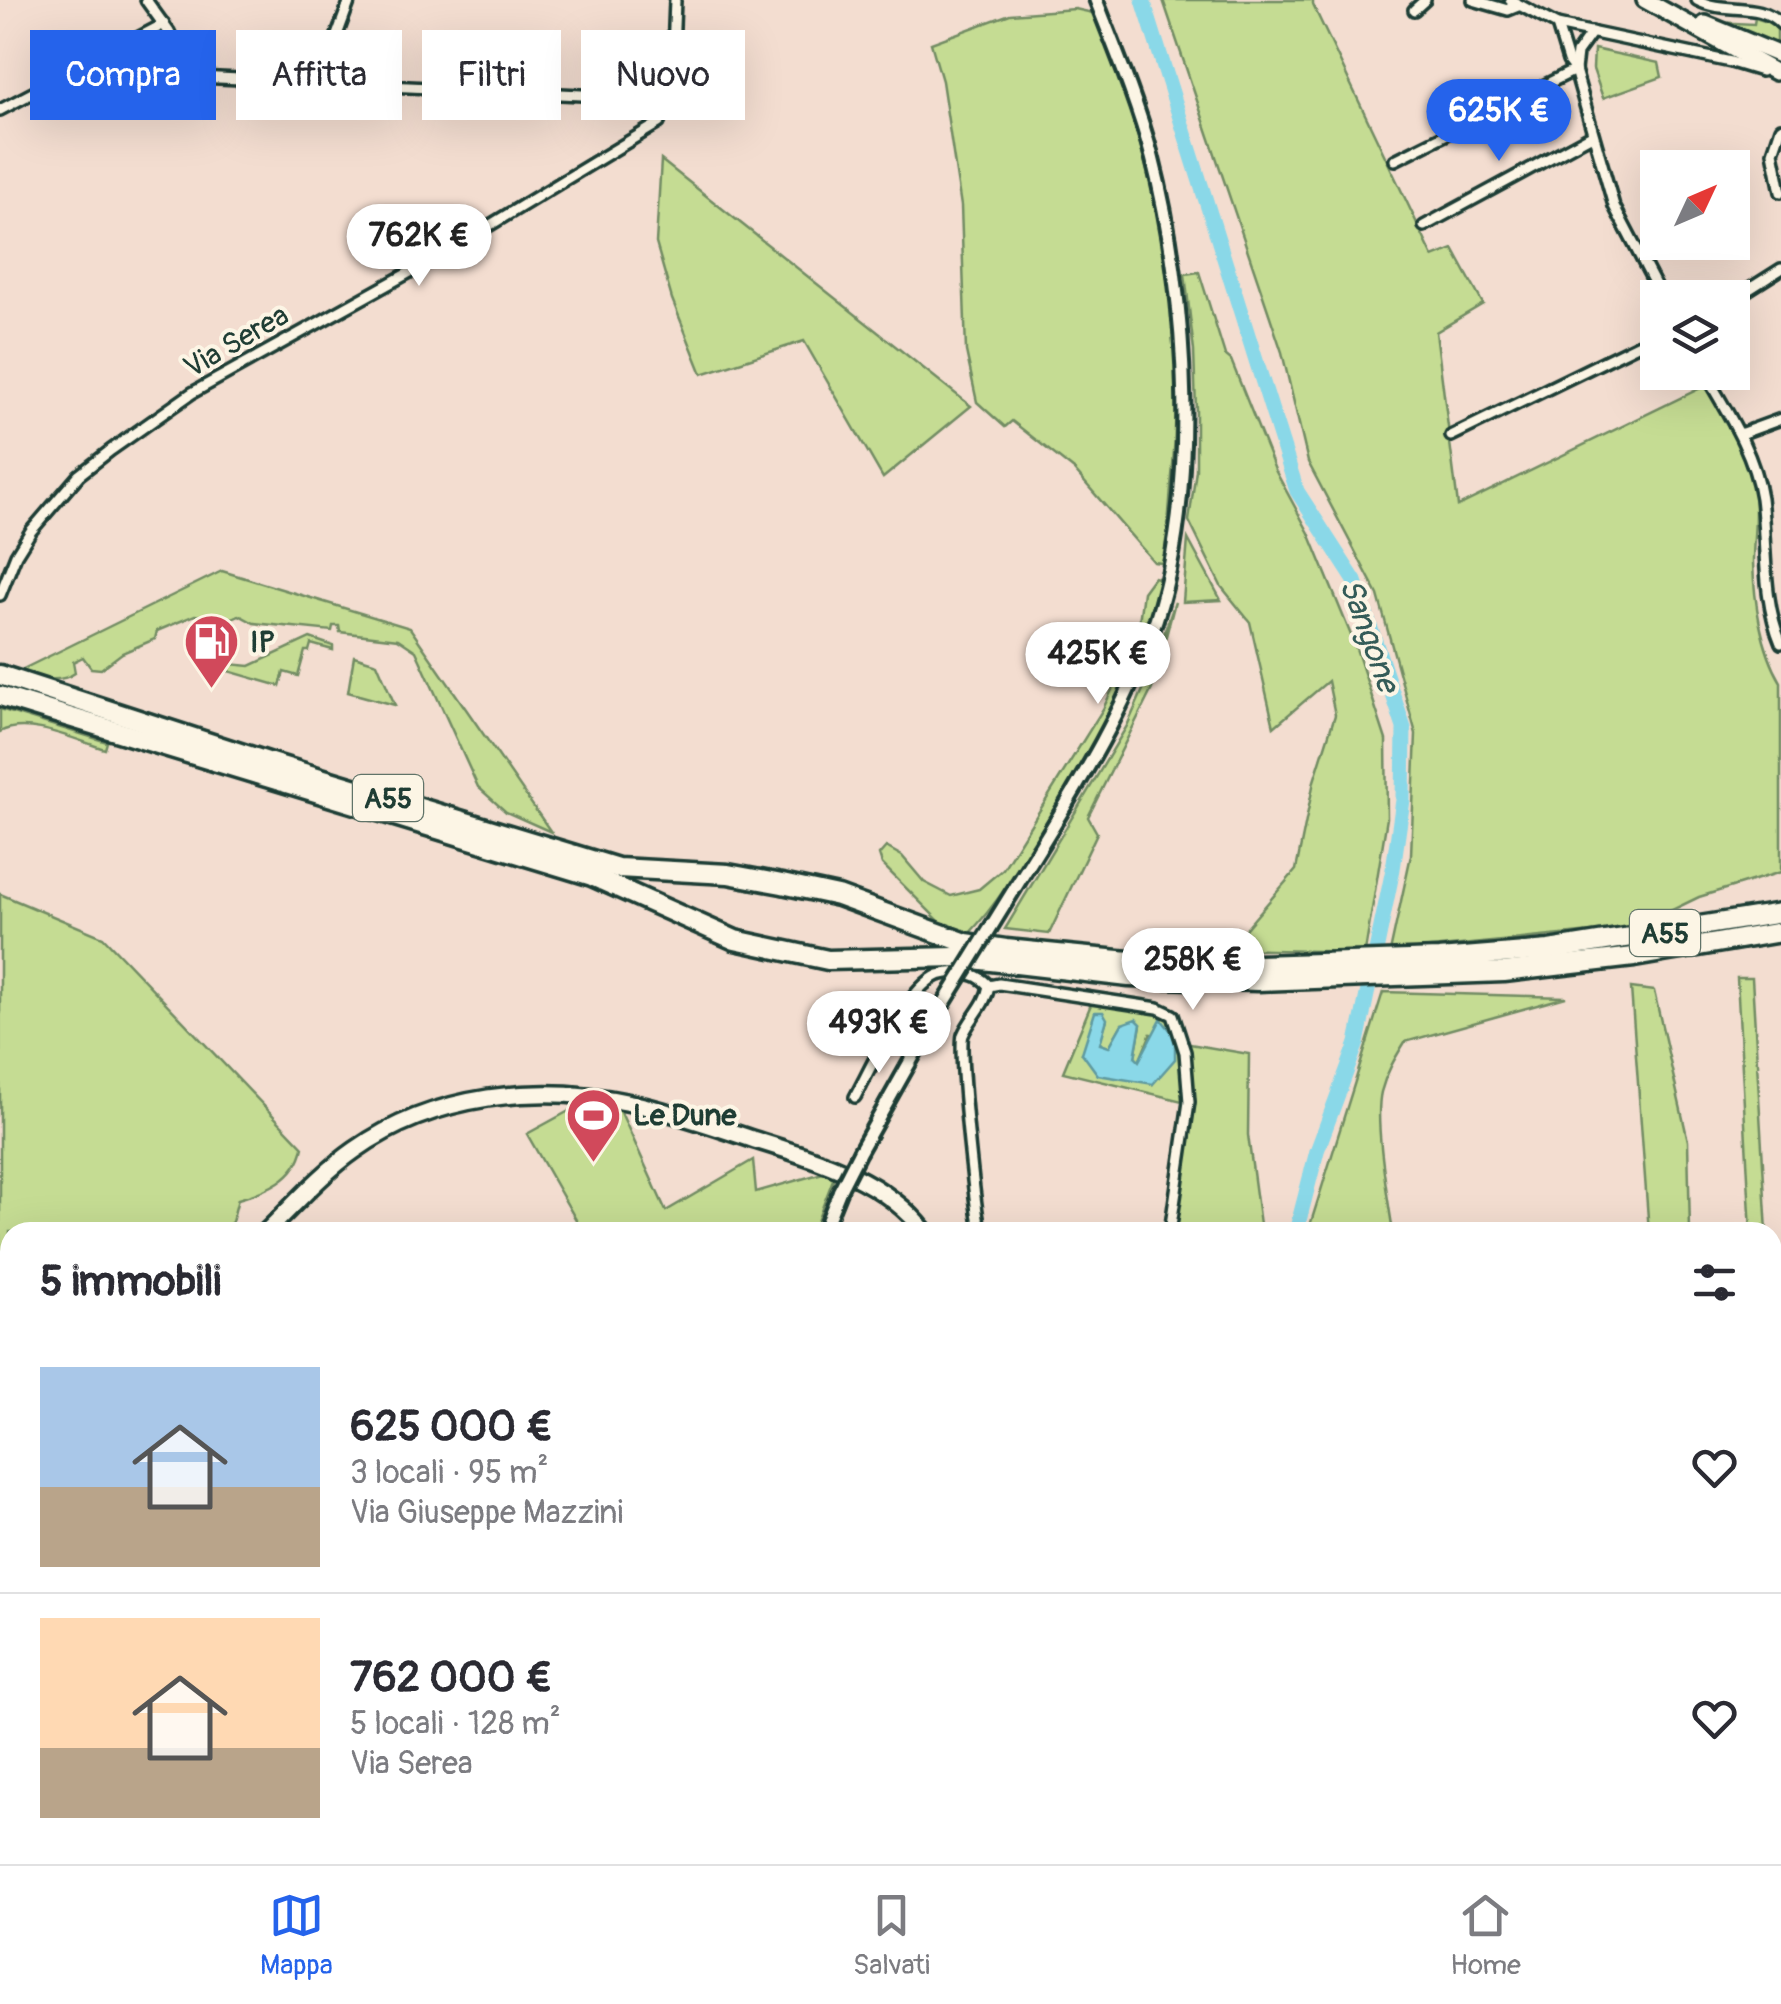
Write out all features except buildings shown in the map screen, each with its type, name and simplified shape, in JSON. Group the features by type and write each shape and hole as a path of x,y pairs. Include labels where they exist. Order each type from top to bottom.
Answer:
{"highway":[{"name":"A55","path":"0,675 618,868 746,876 838,896 966,943 1258,973 1568,948 1781,913"},
{"name":"A55","path":"0,696 592,876 735,940 844,962 956,957 1129,977 1504,972 1634,957 1781,932"}],"main road":[{"path":"1644,0 1777,78 1780,55 1735,39 1664,0"},
{"path":"276,1222 330,1170 379,1134 458,1104 508,1095 559,1093 632,1103 810,1158 870,1185 896,1202 915,1222"}],"street":[{"path":"146,0 164,24 186,68 198,77 236,79"},
{"path":"339,30 350,0"},
{"name":"Via Serea","path":"673,30 674,0"},
{"path":"827,1222 860,1151 1115,718 1152,632 1168,570 1182,471 1183,364 1174,269 1152,156 1096,0"},
{"path":"1414,10 1425,0"},
{"path":"1474,0 1508,10 1514,3 1557,25 1730,62 1777,78"},
{"path":"1697,0 1715,7 1764,11 1781,27"},
{"path":"0,110 164,24"},
{"path":"1557,25 1568,62 1575,70"},
{"path":"1592,32 1578,53 1575,70 1622,225 1652,280"},
{"path":"1395,160 1575,70"},
{"path":"402,88 581,95"},
{"name":"Via Serea","path":"0,596 16,556 53,503 110,450 192,393 439,256 661,120"},
{"path":"1781,128 1773,152 1781,192"},
{"path":"1424,226 1592,136"},
{"path":"1750,289 1781,269"},
{"path":"1451,436 1640,344"},
{"path":"1714,390 1740,434 1761,498 1768,584 1781,643"},
{"path":"1740,434 1781,420"},
{"path":"855,1097 910,1002 930,981 939,975 961,973 978,976 988,986"},
{"path":"988,986 999,984 1158,1008 1173,1015 1185,1052 1189,1102 1171,1222"},
{"path":"980,1222 962,1038 986,997 988,986"}],"green space":[{"path":"1163,0 1313,0 1433,257 1453,249 1483,304 1436,332 1458,506 1697,390 1710,390 1741,450 1754,492 1757,608 1768,655 1781,682 1781,872 1699,897 1668,912 1662,925 1390,952 1411,855 1416,734 1378,595 1308,462 1282,352"},
{"path":"1075,9 1093,13 1122,89 1144,159 1164,251 1176,393 1169,516 1162,563 1154,562 1074,470 1012,421 1005,427 977,402 966,351 961,206 942,81 931,43 1010,14"},
{"path":"1755,18 1777,25 1774,46 1714,22 1754,24"},
{"path":"1594,49 1659,63 1662,77 1603,98 1593,69"},
{"path":"661,160 971,406 883,478 804,341 702,374 672,299 656,243"},
{"path":"1199,272 1225,355 1231,360 1275,470 1309,533 1355,645 1386,740 1387,818 1365,952 1228,949 1296,870 1314,781 1335,715 1328,681 1274,727 1250,622 1221,586 1189,521 1196,470 1196,411 1185,274"},
{"path":"1188,539 1221,600 1183,602"},
{"path":"222,571 410,628 551,832 506,812 478,787 416,651 398,639 340,632 339,626 333,626 332,631 254,623 239,615 222,620 195,615 157,631 155,639 122,653 101,669 91,668 83,657 73,662 75,673 62,679 17,672"},
{"path":"1154,577 1161,579 1142,646 1114,709 1080,770 1008,884 968,935 941,923 882,864 879,855 886,847 902,856 924,882 951,896 979,889 1003,869 1103,709 1137,637 1143,592"},
{"path":"1175,602 1152,689 1088,817 1097,833 1049,934 1005,929 1127,726"},
{"path":"310,638 333,646 333,650 311,644 298,676 284,672 280,686 228,671 230,664 250,666"},
{"path":"354,656 377,663 395,705 348,692"},
{"path":"0,709 107,742 105,749 38,728 0,732"},
{"path":"0,894 103,937 303,1147 294,1168 279,1182 238,1199 232,1222 0,1222"},
{"path":"1737,978 1752,978 1766,1222 1750,1222"},
{"path":"1631,988 1654,991 1688,1141 1690,1222 1648,1222"},
{"path":"1383,992 1566,997 1405,1042 1385,1078 1379,1105 1391,1222 1311,1222"},
{"path":"1092,1002 1157,1011 1170,1019 1180,1040 1186,1102 1063,1072","holes":["1107,1019 1099,1044 1109,1047 1122,1024 1141,1025 1135,1057 1139,1062 1151,1033 1152,1084 1082,1053"]},
{"path":"1184,1043 1249,1054 1248,1135 1260,1222 1172,1222 1190,1102"},
{"name":"Le Dune","path":"589,1100 619,1108 666,1211 753,1160 756,1192 837,1169 817,1222 577,1222 527,1134"}],"water":[{"path":"1095,1012 1103,1012 1107,1019 1100,1044 1109,1047 1122,1024 1136,1019 1141,1024 1135,1057 1139,1061 1161,1019 1175,1036 1175,1059 1153,1084 1098,1075 1082,1053"}],"waterway":[{"name":"Sangone","path":"1143,0 1297,491 1355,581 1404,728 1403,800 1393,869 1357,1043 1317,1151 1299,1222"}],"place":[{"name":"IP","path":"211,691"},
{"name":"Le Dune","path":"594,1164"}]}
